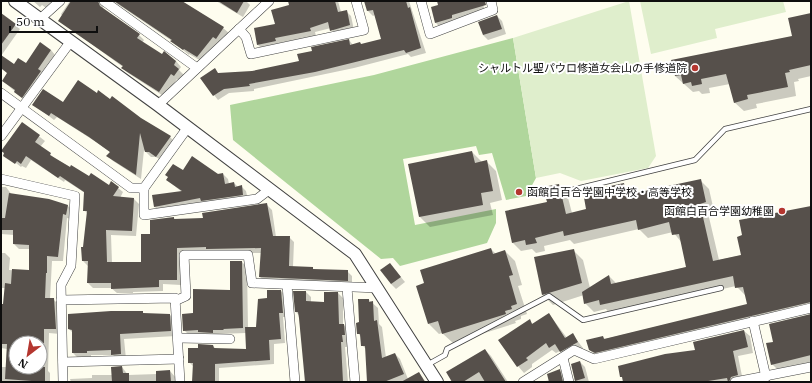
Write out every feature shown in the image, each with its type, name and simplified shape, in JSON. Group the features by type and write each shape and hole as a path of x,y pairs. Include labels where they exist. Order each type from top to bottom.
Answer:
{"street":[{"path":"15,1 188,127 355,254 437,382"},
{"path":"40,19 60,1"},
{"path":"104,1 197,68"},
{"path":"158,105 269,1"},
{"path":"239,29 246,37 251,54 364,30 356,1"},
{"path":"421,1 430,34 494,10 491,1"},
{"path":"1,136 71,41"},
{"path":"1,93 131,188 144,188"},
{"path":"188,127 144,188 144,215 257,198 270,189"},
{"path":"1,179 75,196 71,266 61,285 63,382"},
{"path":"61,300 175,298 175,300 186,296 184,255 248,255 252,283 347,288 378,288"},
{"path":"287,285 295,382"},
{"path":"347,288 355,382"},
{"path":"175,300 180,382"},
{"path":"522,382 574,350 594,359 811,308"},
{"path":"753,322 766,376"},
{"path":"178,338 230,339"},
{"path":"563,358 569,382"},
{"path":"63,362 179,359"},
{"path":"735,382 811,367"}],"lane":[{"path":"572,190 695,160 725,128 811,109"},
{"path":"427,366 445,355 447,349 549,296 583,320 721,288"}],"green space":[{"path":"629,1 656,156 648,168 581,181 560,173 536,178 513,38"},
{"path":"640,1 783,1 786,12 715,29 717,38 651,54"},
{"path":"513,38 536,178 526,196 506,200 492,153 479,155 476,146 403,159 415,225 496,209 496,223 487,243 400,266 393,258 381,259 233,140 230,105 374,75"}],"building":[{"path":"71,1 98,1 100,6 140,34 137,38 162,54 164,51 176,61 174,65 179,69 174,76 171,74 159,92 121,68 123,66 58,21"},
{"path":"114,1 182,1 224,27 216,39 213,37 197,57 184,49 183,50 170,41 172,40"},
{"path":"218,1 244,1 237,13"},
{"path":"288,1 335,1 338,12 347,10 350,25 330,31 328,22 310,28 311,31 275,38 276,41 257,45 254,28 275,24 271,10 289,5"},
{"path":"364,1 406,1 408,8 410,7 421,48 406,53 404,50 315,72 249,84 250,86 224,89 213,96 200,78 215,68 218,73 252,71 299,61 297,54 312,51 311,47 349,39 350,45 381,39 373,10 367,11"},
{"path":"437,1 485,1 486,5 452,15 452,18 435,23 431,7 438,5"},
{"path":"1,13 16,24 1,45"},
{"path":"811,13 811,65 789,70 790,72 785,73 788,87 747,95 748,99 734,103 726,74 701,79 702,84 692,86 691,82 683,84 681,75 675,76 671,60 792,36 788,18"},
{"path":"497,15 502,29 483,35 478,22"},
{"path":"40,42 51,50 38,69 41,71 22,98 14,92 15,90 2,81 7,73 1,68 1,55 14,64 18,58 26,63"},
{"path":"78,80 97,93 98,90 110,99 112,96 141,118 171,136 156,157 149,152 145,152 140,133 136,175 106,156 110,152 89,137 51,113 49,116 32,105 43,89 63,102"},
{"path":"22,122 40,135 35,142 51,153 50,155 89,176 91,173 109,185 111,181 119,187 113,196 134,198 132,231 106,230 107,262 141,262 141,234 150,234 150,220 174,217 174,219 203,218 202,213 267,203 273,236 290,236 289,266 313,267 313,269 348,270 348,281 259,277 261,248 206,249 206,247 177,248 177,280 159,280 159,287 111,289 111,283 87,283 88,261 82,261 81,247 83,247 87,211 83,211 84,192 60,176 58,178 26,156 21,164 17,161 15,164 3,156 4,153 1,151"},
{"path":"472,151 475,163 487,160 493,191 481,193 483,205 419,217 408,164"},
{"path":"192,156 218,174 223,173 225,184 234,182 235,187 242,185 243,195 201,201 200,198 154,207 152,195 182,191 166,180 168,177 165,175 173,164 183,170"},
{"path":"701,179 706,202 700,204 713,261 741,255 737,237 742,235 739,220 811,206 811,302 595,353 589,350 586,340 603,336 604,339 747,304 743,287 735,288 733,276 600,305 599,300 584,304 582,292 609,275 611,284 686,267 679,234 672,235 669,222 638,230 636,220 564,236 563,231 535,238 537,243 526,245 525,240 512,243 505,211 547,202 543,187 559,184 566,214 586,209 583,192 624,183 626,195"},
{"path":"9,193 49,199 68,205 66,215 63,214 58,257 47,256 45,298 54,298 56,329 44,329 44,335 8,335 8,375 45,375 45,382 5,379 7,344 1,344 1,304 3,304 5,283 11,284 12,269 29,270 29,245 13,244 13,230 1,230 1,218 5,218"},
{"path":"491,248 493,254 505,250 513,275 509,276 517,304 511,306 512,309 505,311 506,314 442,334 438,321 428,324 416,286 424,283 420,270"},
{"path":"574,249 582,283 542,295 534,257"},
{"path":"230,261 242,261 243,328 213,330 213,333 198,332 198,330 183,331 182,314 193,313 193,289 230,290"},
{"path":"390,263 401,277 391,284 380,270"},
{"path":"267,290 281,290 283,313 279,313 281,339 269,340 270,360 215,364 215,382 192,382 193,363 188,363 188,348 198,348 198,344 213,345 214,348 246,349 245,327 256,327 258,299 267,298"},
{"path":"293,291 306,291 306,301 324,302 324,292 338,292 339,324 344,324 345,335 342,335 343,342 341,342 343,382 305,382 299,318 298,312 295,312"},
{"path":"358,299 369,299 369,302 373,301 374,321 377,320 382,358 395,353 404,374 384,382 367,382 365,346 361,346 360,334 357,334 356,323 359,322"},
{"path":"111,311 143,311 143,313 170,314 171,331 120,334 121,354 111,355 111,350 72,353 72,330 68,329 68,314"},
{"path":"549,313 565,338 573,333 578,342 560,352 555,344 549,348 546,343 526,358 528,360 517,367 498,340 530,319 532,324"},
{"path":"811,314 811,355 771,365 766,343 773,342 769,324"},
{"path":"744,330 748,347 733,351 738,375 731,377 729,382 727,378 702,382 623,382 622,377 620,377 618,366 665,354 695,350 693,342"},
{"path":"485,349 506,382 485,382 479,372 463,382 452,382 446,372"},
{"path":"580,361 585,378 575,381 571,364"},
{"path":"122,366 123,373 129,373 129,382 112,382 111,367"},
{"path":"560,369 563,382 549,382 547,374"},
{"path":"170,370 171,382 156,382 156,371"},
{"path":"419,372 425,382 401,382"}],"place":[{"name":"シャルトル聖パウロ修道女会山の手修道院","path":"695,68"},
{"name":"函館白百合学園中学校・高等学校","path":"519,192"},
{"name":"函館白百合学園幼稚園","path":"782,211"}]}
